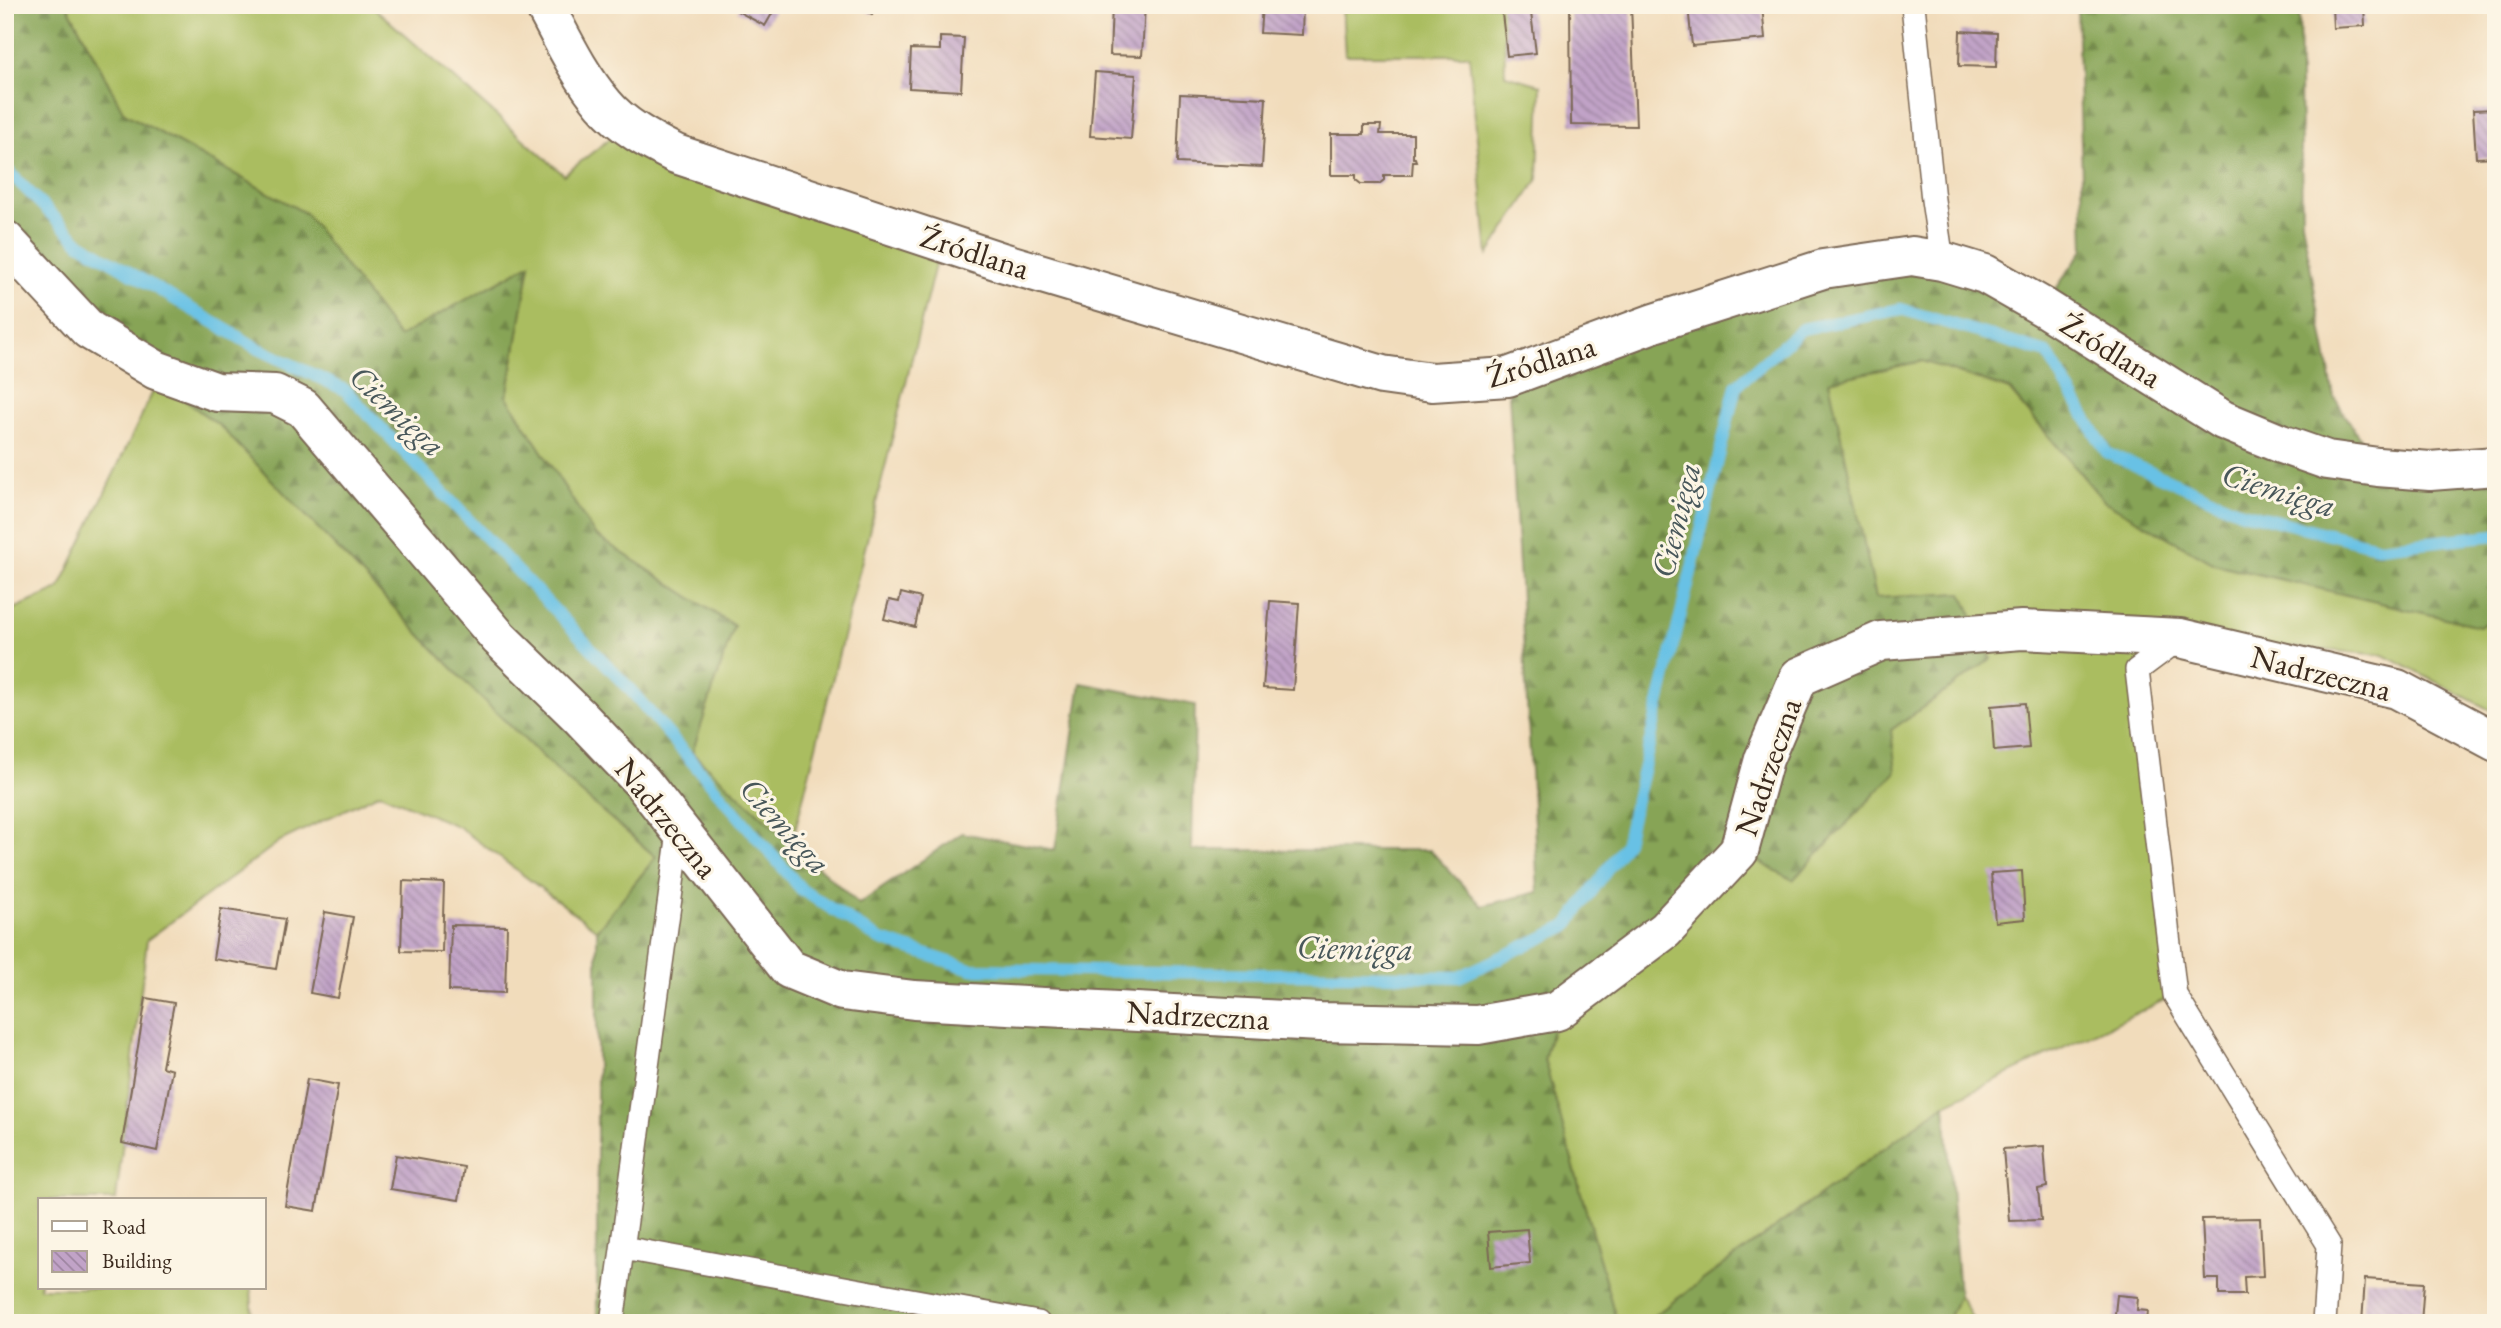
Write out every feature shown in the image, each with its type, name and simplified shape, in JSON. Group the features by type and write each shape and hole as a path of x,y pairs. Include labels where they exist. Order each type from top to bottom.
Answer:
{"street":[{"name":"Źródlana","path":"544,5 577,65 604,105 648,140 676,154 1002,262 1382,375 1432,382 1508,377 1654,323 1823,269 1912,256 1942,261 1985,274 2043,307 2223,420 2281,444 2327,460 2378,467 2430,471 2496,466"},
{"name":"Nadrzeczna","path":"5,240 89,330 156,370 217,392 275,394 303,408 499,638 642,782 789,970 842,991 914,1000 1320,1021 1478,1025 1557,1011 1665,930 1740,851 1764,759 1799,677 1881,641 2022,630 2180,638 2397,689 2496,742"}],"lane":[{"path":"1913,5 1942,261"},
{"path":"2180,638 2137,670 2175,995 2329,1245 2324,1323"},
{"path":"612,1323 679,832"},
{"path":"623,1248 1038,1323"}],"green space":[{"path":"5,5 67,5 124,113 305,213 399,337 530,264 507,397 595,535 734,626 692,753 859,904 962,833 1055,850 1081,683 1195,705 1192,850 1430,850 1482,906 1538,892 1508,377 1912,256 2043,307 2084,249 2077,5 2299,5 2302,221 2334,397 2378,467 2496,466 2496,618 2479,626 2215,564 2104,501 2009,389 1922,361 1829,381 1876,598 1962,593 1991,659 1891,730 1896,772 1793,880 1739,851 1557,1011 1544,1059 1617,1323 597,1323 597,930 656,857 581,793 479,696 220,426 89,330 5,240"},
{"path":"67,5 371,5 564,175 627,125 941,241 792,843 692,753 734,626 595,535 507,397 530,264 399,337 305,213 124,113"},
{"path":"1342,5 1504,5 1505,75 1541,85 1538,179 1488,255 1469,55 1345,55"},
{"path":"1922,361 2009,390 2104,501 2215,564 2479,626 2496,618 2496,713 2384,655 2178,638 2137,670 2175,995 1945,1104 1644,1323 1617,1323 1544,1059 1557,1011 1891,730 1991,659 1961,593 1876,598 1828,381"},
{"path":"158,381 220,426 479,696 581,793 656,857 597,930 459,827 380,793 280,841 147,940 116,1198 38,1198 38,1290 251,1290 253,1323 5,1323 5,613 59,589"},
{"path":"1945,1104 1959,1295 1946,1323 1644,1323"},
{"path":"1959,1295 1975,1323 1946,1323"}],"building":[{"path":"741,5 777,5 765,26 737,11"},
{"path":"855,5 876,5 872,14"},
{"path":"1112,5 1145,5 1142,56 1110,55"},
{"path":"1262,5 1303,5 1302,35 1260,33"},
{"path":"1501,5 1530,5 1536,53 1507,56"},
{"path":"1570,5 1631,5 1636,126 1571,125"},
{"path":"1688,5 1762,5 1765,39 1692,46"},
{"path":"2332,5 2364,5 2365,26 2333,28"},
{"path":"1960,31 1997,33 1996,67 1959,66"},
{"path":"940,37 964,38 961,91 909,88 911,49 940,50"},
{"path":"1095,72 1136,75 1131,139 1090,136"},
{"path":"1180,94 1266,98 1262,167 1177,163"},
{"path":"2496,109 2496,157 2476,158 2473,110"},
{"path":"1364,125 1381,125 1380,134 1413,134 1413,158 1416,161 1413,161 1412,175 1384,175 1384,180 1379,184 1361,184 1356,180 1356,175 1331,175 1331,134 1364,134"},
{"path":"901,593 921,598 915,627 884,619 889,600 899,602"},
{"path":"1270,601 1299,603 1293,690 1263,688"},
{"path":"2025,703 2029,748 1994,751 1991,706"},
{"path":"2022,871 2025,919 1995,922 1991,873"},
{"path":"403,881 444,883 442,952 401,951"},
{"path":"221,909 285,919 276,969 213,959"},
{"path":"325,912 353,917 338,998 310,993"},
{"path":"451,925 507,926 505,993 449,991"},
{"path":"146,998 174,1003 162,1067 172,1070 157,1151 122,1143"},
{"path":"307,1079 338,1085 316,1211 285,1206"},
{"path":"2044,1146 2047,1187 2038,1189 2041,1220 2009,1221 2003,1149"},
{"path":"396,1155 464,1167 459,1200 390,1189"},
{"path":"2260,1218 2263,1276 2244,1277 2245,1295 2219,1295 2219,1279 2205,1279 2202,1219"},
{"path":"1527,1229 1530,1263 1491,1267 1488,1232"},
{"path":"2365,1279 2424,1283 2421,1323 2362,1323"},
{"path":"2117,1295 2138,1297 2137,1310 2148,1311 2147,1323 2114,1323"}],"waterway":[{"name":"Ciemięga","path":"5,168 80,243 257,348 345,390 627,686 802,890 879,939 971,969 1459,977 1567,926 1625,845 1736,386 1802,329 1901,309 2047,353 2107,453 2242,512 2380,547 2496,535"}]}
